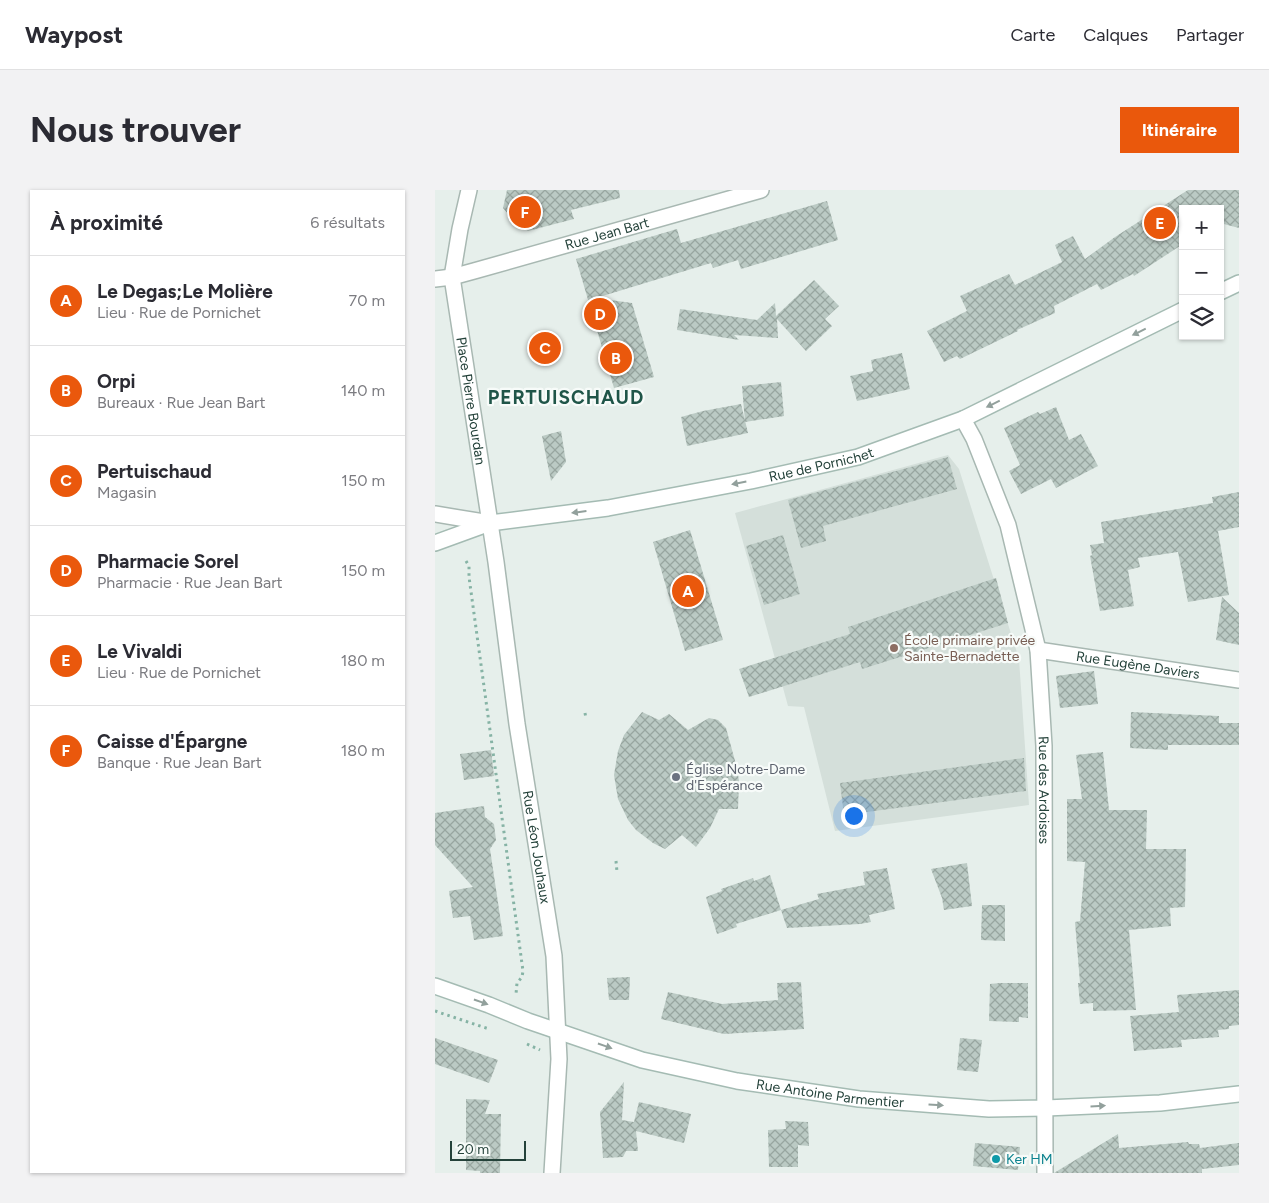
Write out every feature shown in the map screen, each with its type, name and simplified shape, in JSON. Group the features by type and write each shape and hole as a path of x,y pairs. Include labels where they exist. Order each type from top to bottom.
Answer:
{"street":[{"name":"Place Pierre Bourdan","path":"469,190 452,277 491,523"},
{"name":"Rue Jean Bart","path":"435,279 452,277 761,190"},
{"path":"1224,290 1239,282"},
{"name":"Rue de Pornichet","path":"435,543 491,523 608,508 751,481 858,457 963,419 1179,312"},
{"name":"Rue des Ardoises","path":"963,419 974,440 1008,525 1038,650 1044,746 1045,1173"},
{"path":"435,514 491,523"},
{"name":"Rue Léon Jouhaux","path":"491,523 515,714 553,947 559,1030 559,1059 552,1173"},
{"name":"Rue Eugène Daviers","path":"1038,650 1239,680"},
{"name":"Rue Antoine Parmentier","path":"435,986 642,1060 756,1084 859,1099 989,1109 1160,1103 1239,1094"}],"path":[{"path":"466,561 469,566 523,971 522,977 517,983"},
{"path":"585,713 586,718"},
{"path":"615,861 617,872"}],"shaded area":[{"name":"École primaire privée Sainte-Bernadette","path":"948,455 959,469 1019,659 1029,805 835,831 804,707 788,706 735,513"}],"building":[{"path":"507,190 619,190 620,198 571,210 574,219 528,231 514,221 503,208"},
{"path":"1188,190 1239,190 1239,228 1224,224 1224,205 1179,205 1179,247 1134,276 1133,274 1101,290 1097,284 1054,306 1055,313 960,359 957,356 944,362 927,331 967,311 960,296 1009,274 1015,285 1062,262 1055,245 1073,236 1085,259 1115,237"},
{"path":"827,201 838,240 741,269 738,260 713,268 711,263 596,298 632,303 654,377 614,388 576,259 677,229 681,243"},
{"path":"814,280 839,306 825,319 832,326 806,351 777,319 778,338 734,335 739,340 677,330 680,309 757,320 775,303 776,316"},
{"path":"902,353 910,389 857,401 850,376 873,371 871,360"},
{"path":"781,382 784,416 745,422 742,386"},
{"path":"741,404 748,433 687,446 681,417"},
{"path":"1056,407 1069,440 1081,434 1098,466 1056,488 1051,479 1021,494 1009,471 1020,465 1004,428 1038,412 1040,414"},
{"path":"561,431 566,462 551,481 542,436"},
{"path":"948,457 957,489 823,526 826,541 801,548 788,500"},
{"path":"1239,492 1239,527 1218,531 1229,595 1188,602 1178,552 1138,558 1140,567 1128,570 1134,606 1100,611 1090,556 1092,555 1090,545 1104,543 1101,522 1213,503 1212,497"},
{"path":"690,530 723,640 685,651 653,542"},
{"path":"783,535 800,594 764,605 746,546"},
{"path":"996,578 1008,623 862,669 860,662 749,697 739,669 850,634 848,627"},
{"path":"1222,597 1239,613 1239,645 1216,640"},
{"path":"1094,671 1098,704 1060,708 1056,676"},
{"name":"Église Notre-Dame d'Espérance","path":"642,712 659,720 669,714 688,730 709,718 718,720 726,728 739,781 738,809 719,809 710,828 696,847 682,835 665,849 653,843 636,830 628,820 618,799 614,775 618,751 624,735"},
{"path":"1131,712 1219,716 1219,723 1239,723 1239,745 1168,745 1168,750 1130,748"},
{"path":"491,750 494,776 464,780 460,754"},
{"path":"1103,752 1109,810 1147,810 1146,849 1186,849 1185,907 1170,908 1171,926 1129,930 1136,1010 1093,1011 1093,1003 1080,1004 1075,922 1080,921 1085,862 1067,861 1067,799 1082,799 1076,755"},
{"path":"1024,758 1026,791 844,815 840,783"},
{"path":"484,806 485,817 494,824 496,840 490,849 503,936 474,940 470,916 453,918 449,891 473,887 435,845 435,813"},
{"path":"967,863 972,906 944,910 942,898 931,869"},
{"path":"887,868 895,909 869,915 871,922 860,924 787,928 781,910 819,899 817,894 865,885 863,872"},
{"path":"770,875 781,910 736,924 737,927 717,934 706,897 722,891 721,889 753,878 754,881"},
{"path":"982,905 1005,905 1005,941 981,940"},
{"path":"630,977 629,1000 609,1000 607,978"},
{"path":"801,982 804,1029 724,1034 661,1019 668,992 722,1004 778,1000 777,983"},
{"path":"1028,983 1028,1018 1019,1017 1019,1022 989,1021 990,984"},
{"path":"1239,990 1239,1025 1229,1026 1229,1029 1218,1030 1219,1037 1181,1040 1182,1047 1134,1051 1130,1016 1179,1012 1177,995"},
{"path":"435,1038 498,1060 489,1083 435,1064"},
{"path":"960,1038 982,1040 978,1072 957,1070"},
{"path":"624,1082 622,1120 634,1122 639,1102 691,1114 684,1143 636,1131 638,1151 626,1151 623,1157 603,1158 600,1112"},
{"path":"466,1099 490,1100 485,1114 501,1114 500,1173 480,1173 480,1171 466,1170"},
{"path":"785,1121 808,1122 809,1146 798,1145 798,1167 769,1167 768,1130 786,1129"},
{"path":"1118,1134 1119,1148 1188,1142 1189,1144 1199,1144 1200,1148 1239,1143 1239,1165 1202,1169 1202,1173 1054,1173"},
{"name":"Ker HM","path":"975,1143 1020,1147 1018,1170 973,1166"}],"place":[{"name":"Caisse d'Épargne","path":"525,212"},
{"name":"Le Vivaldi","path":"1160,223"},
{"name":"Pharmacie Sorel","path":"600,314"},
{"name":"Pertuischaud","path":"545,348"},
{"name":"Orpi","path":"616,358"},
{"name":"Le Degas;Le Molière","path":"688,591"},
{"name":"École primaire privée Sainte-Bernadette","path":"894,648"},
{"name":"Église Notre-Dame d'Espérance","path":"676,777"},
{"name":"Ker HM","path":"996,1159"}],"district":[{"name":"PERTUISCHAUD","path":"566,397"}]}
